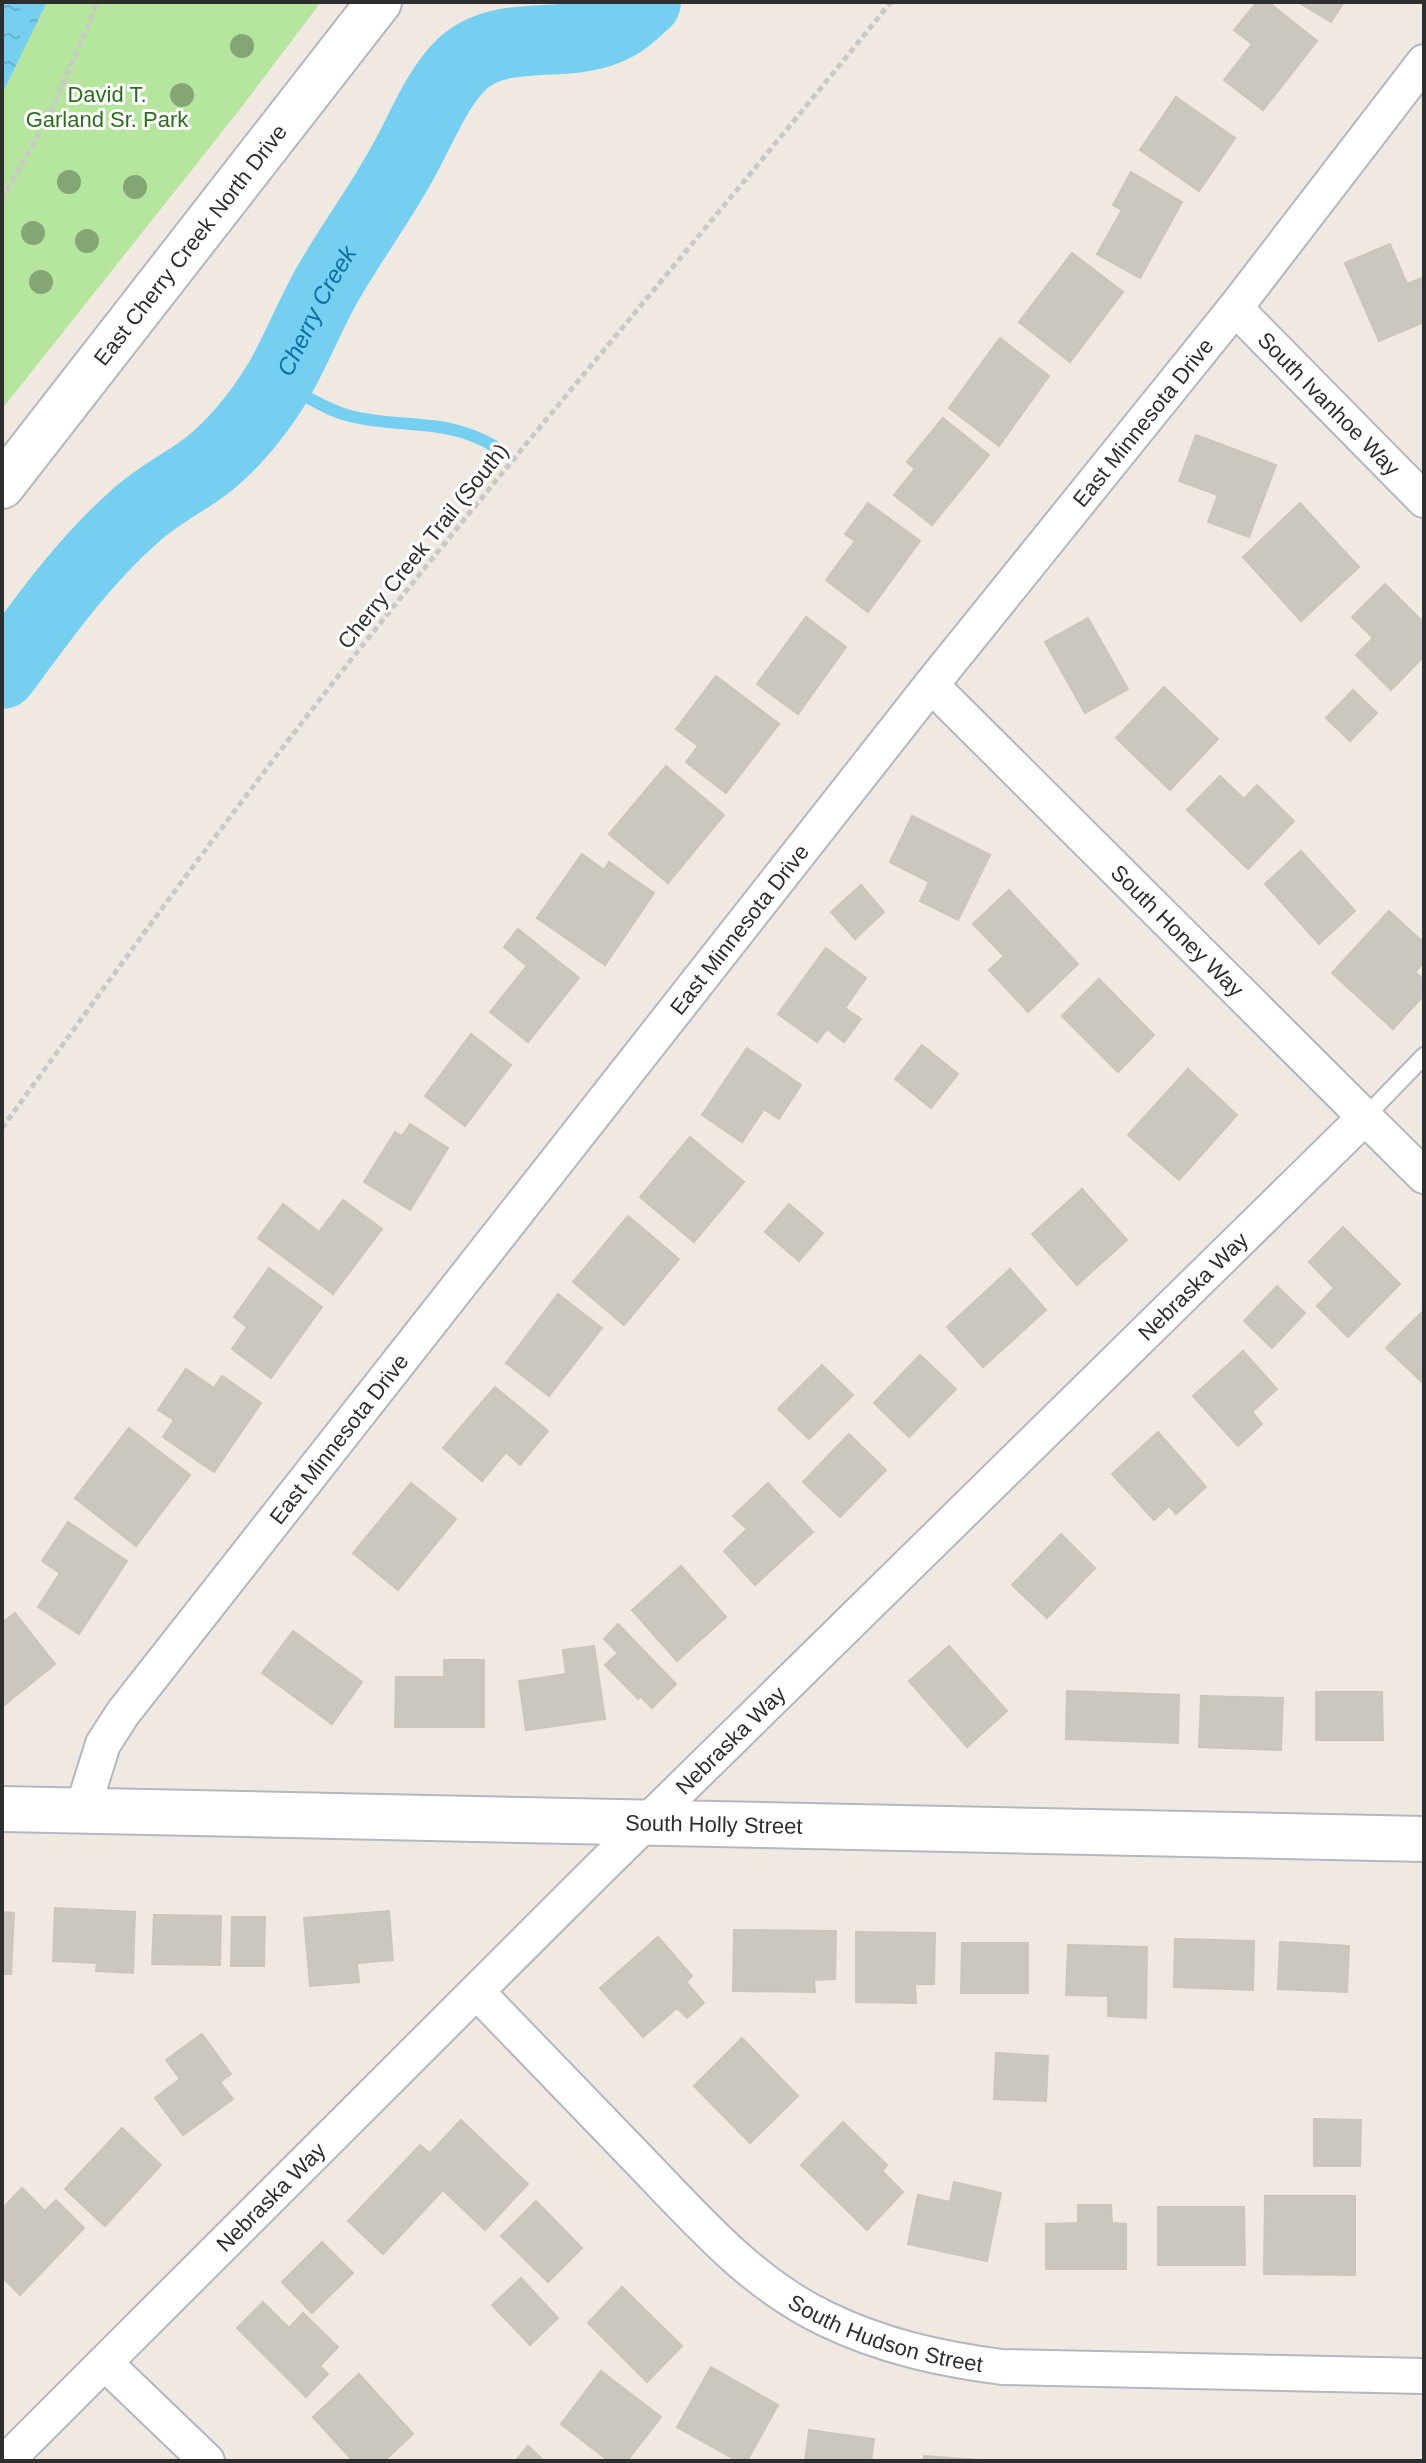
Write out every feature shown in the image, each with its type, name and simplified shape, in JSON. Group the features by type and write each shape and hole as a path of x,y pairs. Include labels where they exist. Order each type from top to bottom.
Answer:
{"main road":[{"name":"East Cherry Creek North Drive","path":"2,486 379,2"},
{"name":"South Holly Street","path":"2,1809 1424,1839"}],"street":[{"name":"East Minnesota Drive","path":"82,1811 103,1744 123,1713 931,685 1235,308 1424,62"},
{"name":"South Ivanhoe Way","path":"1235,308 1424,500"},
{"name":"South Honey Way","path":"931,685 1424,1176"},
{"name":"Nebraska Way","path":"6,2461 647,1822 1365,1117"},
{"name":"South Hudson Street","path":"477,1992 724,2249 773,2288 824,2319 878,2341 943,2359 1002,2367 1424,2376"},
{"path":"106,2364 207,2461"}],"lane":[{"name":"Nebraska Way","path":"1365,1117 1424,1056"}],"path":[{"path":"2,199 50,114 98,2"},
{"name":"Cherry Creek Trail (South)","path":"2,1128 111,976 376,628 538,429 728,204 891,2"}],"green space":[{"name":"David T. Garland Sr. Park","path":"2,2 321,2 2,409"}],"water":[{"path":"2,2 47,2 2,94"}],"building":[{"path":"1257,2 1268,2 1317,41 1263,110 1224,80 1252,44 1234,30"},
{"path":"1298,2 1344,2 1331,22"},
{"path":"1176,97 1235,138 1199,191 1140,150"},
{"path":"1131,172 1182,202 1140,278 1097,254 1122,210 1113,205"},
{"path":"1390,244 1407,284 1424,277 1424,322 1379,341 1345,263"},
{"path":"1072,253 1123,292 1070,362 1019,322"},
{"path":"1000,338 1049,376 999,446 949,408"},
{"path":"943,418 989,455 932,525 894,495 915,469 907,462"},
{"path":"1196,435 1276,465 1249,537 1208,522 1218,495 1179,481"},
{"path":"868,503 920,541 868,612 826,580 855,541 845,534"},
{"path":"1300,503 1359,567 1301,621 1243,557"},
{"path":"1385,584 1424,623 1424,656 1391,690 1356,655 1373,638 1352,617"},
{"path":"806,617 846,647 798,714 757,684"},
{"path":"1088,618 1128,689 1085,713 1045,642"},
{"path":"716,676 779,724 726,793 686,762 698,746 676,729"},
{"path":"1164,687 1218,739 1170,790 1116,738"},
{"path":"1353,690 1377,713 1350,741 1326,718"},
{"path":"666,766 724,815 668,883 609,834"},
{"path":"1220,776 1244,799 1257,785 1294,821 1248,869 1187,810"},
{"path":"912,816 990,855 958,920 920,901 929,882 890,862"},
{"path":"1301,851 1355,911 1319,944 1265,884"},
{"path":"582,854 604,870 609,862 654,893 605,965 537,918"},
{"path":"861,885 884,912 855,939 831,912"},
{"path":"1009,890 1078,964 1028,1012 989,970 1004,956 973,924"},
{"path":"1389,911 1424,943 1424,962 1415,972 1424,980 1424,995 1393,1029 1332,973"},
{"path":"518,929 579,978 528,1042 490,1012 527,966 504,947"},
{"path":"826,948 866,978 845,1008 861,1019 844,1042 827,1029 817,1042 778,1014"},
{"path":"1099,979 1154,1035 1118,1072 1062,1016"},
{"path":"471,1034 511,1065 465,1126 425,1096"},
{"path":"922,1045 958,1074 931,1108 895,1079"},
{"path":"747,1048 801,1085 779,1119 764,1109 742,1142 702,1115"},
{"path":"1188,1069 1237,1115 1179,1180 1128,1135"},
{"path":"410,1124 448,1148 410,1210 364,1182 395,1132 402,1136"},
{"path":"690,1137 744,1182 694,1242 640,1197"},
{"path":"1082,1189 1127,1240 1077,1285 1032,1234"},
{"path":"343,1200 382,1229 333,1294 258,1238 283,1204 319,1232"},
{"path":"789,1204 823,1233 799,1261 765,1232"},
{"path":"628,1216 679,1259 624,1325 573,1282"},
{"path":"1343,1227 1400,1284 1348,1337 1317,1306 1334,1288 1309,1262"},
{"path":"269,1268 322,1307 271,1378 232,1349 247,1327 234,1317"},
{"path":"1010,1269 1046,1310 983,1367 947,1327"},
{"path":"1277,1286 1305,1313 1272,1348 1244,1321"},
{"path":"558,1294 602,1328 549,1396 506,1363"},
{"path":"1424,1311 1424,1384 1386,1348"},
{"path":"1243,1351 1277,1389 1252,1412 1262,1424 1238,1446 1193,1396"},
{"path":"920,1355 956,1389 909,1437 874,1403"},
{"path":"822,1365 853,1395 809,1439 778,1409"},
{"path":"186,1369 214,1388 222,1376 261,1403 214,1472 163,1437 174,1420 158,1410"},
{"path":"495,1387 548,1431 520,1465 506,1452 482,1481 443,1448"},
{"path":"129,1428 190,1475 136,1546 75,1498"},
{"path":"1158,1432 1206,1487 1176,1514 1169,1506 1154,1520 1112,1474"},
{"path":"849,1434 886,1470 840,1517 803,1482"},
{"path":"411,1483 456,1519 398,1590 353,1553"},
{"path":"768,1483 813,1532 755,1585 724,1551 747,1529 733,1516"},
{"path":"68,1522 127,1561 79,1634 38,1607 60,1573 42,1561"},
{"path":"1061,1534 1095,1568 1047,1618 1012,1585"},
{"path":"681,1566 726,1617 677,1661 632,1610"},
{"path":"15,1613 55,1664 2,1707 2,1623"},
{"path":"618,1624 676,1684 652,1708 640,1696 638,1699 605,1665 618,1653 604,1639"},
{"path":"293,1631 362,1682 332,1724 262,1673"},
{"path":"594,1646 605,1719 526,1730 519,1681 566,1674 563,1650"},
{"path":"949,1646 1007,1711 967,1747 909,1681"},
{"path":"444,1660 484,1660 484,1727 395,1727 396,1677 444,1677"},
{"path":"1067,1691 1179,1695 1178,1743 1066,1739"},
{"path":"1316,1692 1382,1692 1383,1740 1316,1740"},
{"path":"1201,1696 1283,1698 1281,1750 1199,1747"},
{"path":"55,1908 135,1912 133,1973 96,1971 97,1963 53,1961"},
{"path":"389,1911 393,1960 357,1963 359,1982 310,1986 304,1918"},
{"path":"2,1912 14,1913 11,1974 2,1974"},
{"path":"154,1915 221,1916 220,1965 152,1964"},
{"path":"232,1917 265,1917 264,1966 231,1966"},
{"path":"734,1930 836,1931 835,1979 814,1980 815,1992 733,1991"},
{"path":"856,1932 935,1933 934,1984 915,1984 916,2003 856,2002"},
{"path":"658,1937 692,1976 686,1982 704,2003 687,2018 677,2008 643,2037 600,1988"},
{"path":"1175,1939 1254,1941 1253,1990 1174,1987"},
{"path":"1280,1942 1349,1946 1347,1992 1278,1989"},
{"path":"962,1943 1028,1943 1028,1993 961,1993"},
{"path":"1068,1945 1147,1947 1146,2018 1108,2016 1108,1996 1066,1995"},
{"path":"202,2034 231,2074 220,2082 233,2099 183,2135 155,2098 180,2079 166,2060"},
{"path":"742,2038 798,2096 750,2143 694,2086"},
{"path":"996,2053 1048,2056 1046,2101 994,2099"},
{"path":"1314,2119 1361,2120 1360,2166 1314,2166"},
{"path":"461,2120 528,2184 485,2230 443,2190 383,2254 348,2221 420,2145 430,2153"},
{"path":"843,2122 887,2165 882,2171 903,2192 867,2230 801,2165"},
{"path":"122,2128 161,2165 105,2226 65,2189"},
{"path":"954,2182 1001,2193 987,2261 908,2244 918,2195 950,2202"},
{"path":"22,2188 45,2211 56,2200 84,2228 20,2295 2,2277 2,2209"},
{"path":"1265,2196 1355,2196 1355,2275 1264,2274"},
{"path":"536,2201 582,2248 548,2282 501,2236"},
{"path":"1078,2205 1111,2205 1112,2223 1126,2224 1126,2269 1046,2269 1046,2224 1078,2223"},
{"path":"1158,2207 1244,2207 1245,2265 1158,2265"},
{"path":"322,2242 353,2273 312,2313 282,2282"},
{"path":"521,2278 558,2318 530,2345 492,2305"},
{"path":"622,2287 682,2346 647,2382 588,2323"},
{"path":"263,2302 289,2328 303,2313 338,2347 320,2366 328,2374 306,2397 237,2328"},
{"path":"711,2367 778,2405 747,2461 731,2461 732,2458 677,2427"},
{"path":"601,2371 661,2417 627,2461 609,2461 561,2424"},
{"path":"359,2374 413,2434 384,2461 353,2461 313,2417"},
{"path":"809,2430 874,2439 871,2461 805,2461"},
{"path":"528,2446 544,2461 515,2461"},
{"path":"924,2456 993,2461 924,2461"}],"waterway":[{"name":"Cherry Creek","path":"2,674 64,592 115,534 149,504 210,463 252,419 278,382 327,285 394,178 437,98 462,64 494,46 571,38 607,30 623,22 646,2"},
{"path":"278,382 323,406 350,416 440,427 476,437 494,446"}]}
